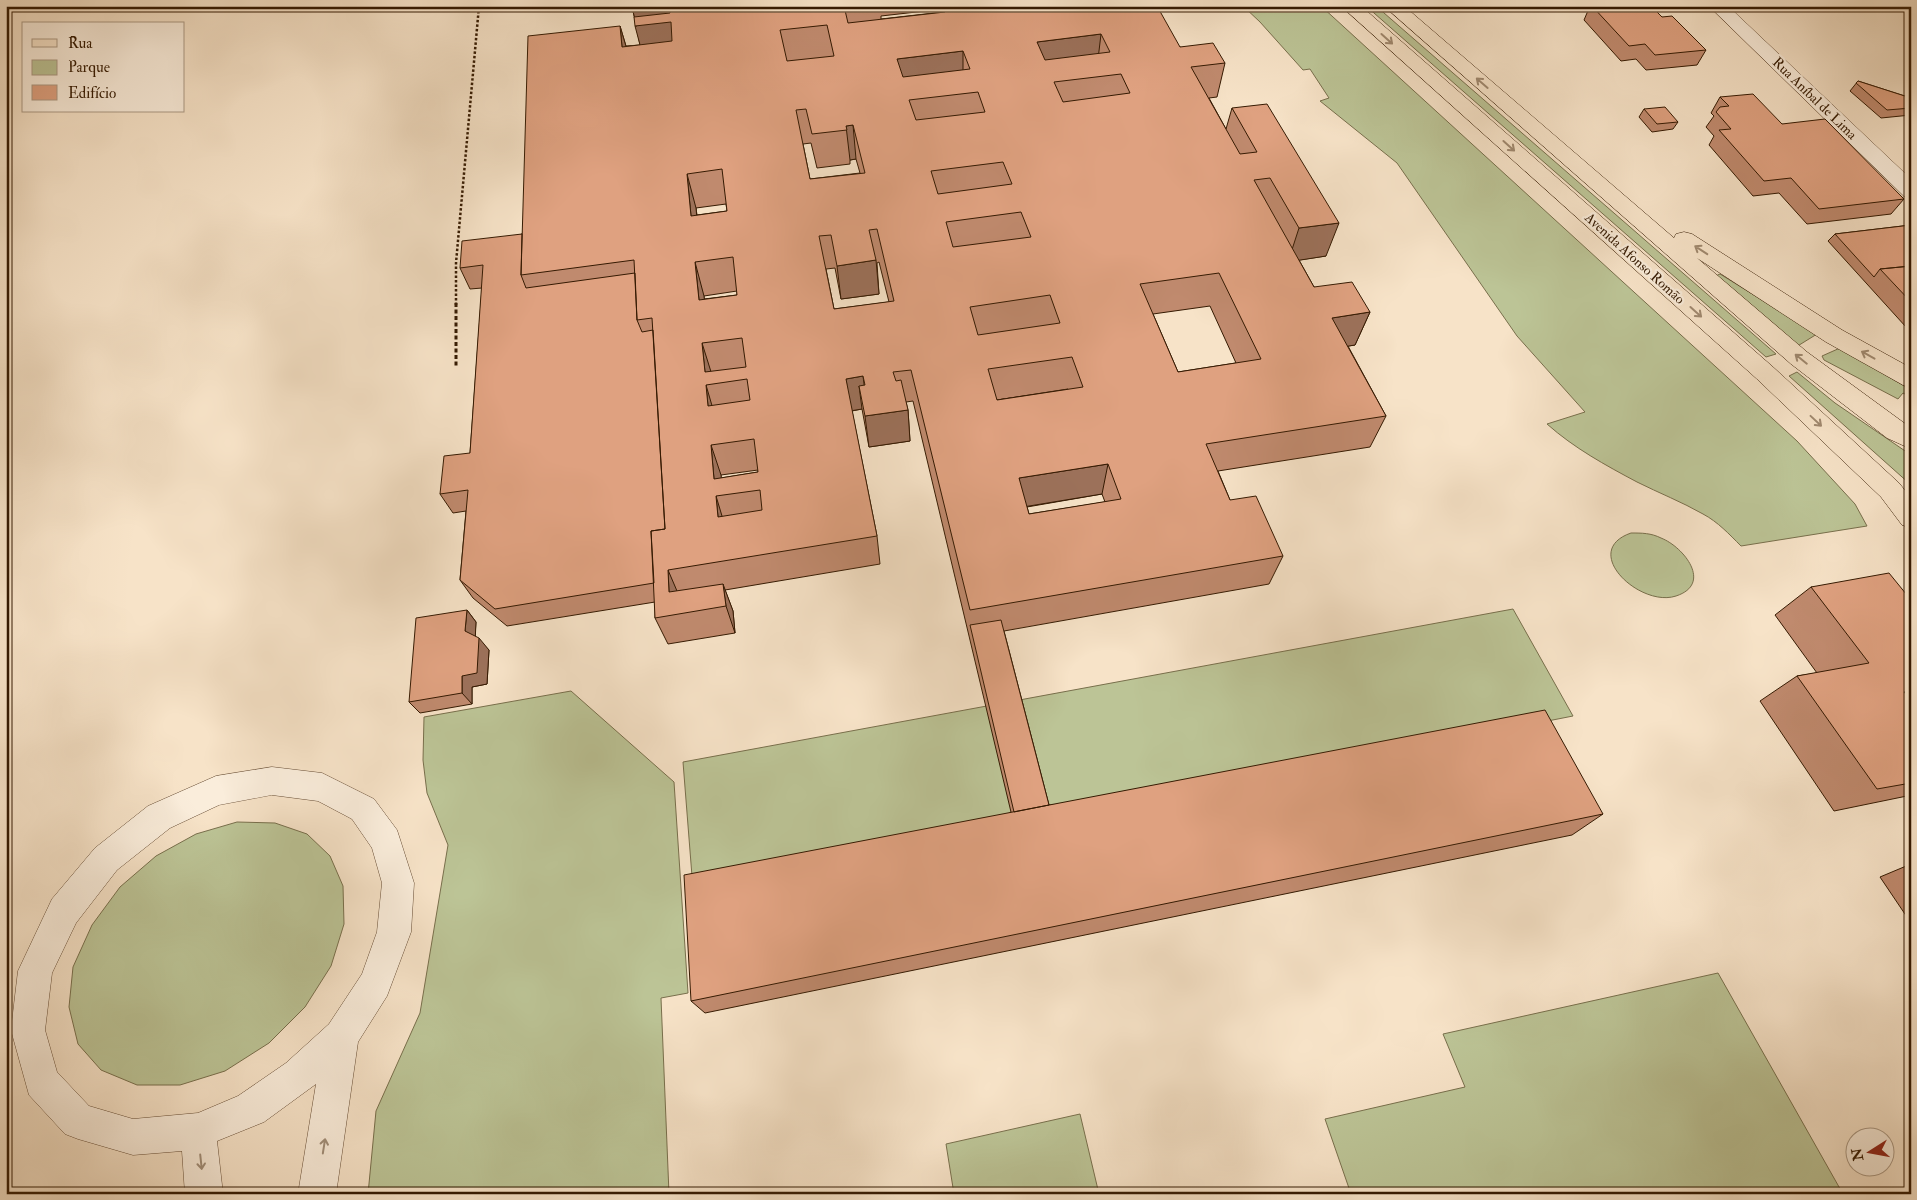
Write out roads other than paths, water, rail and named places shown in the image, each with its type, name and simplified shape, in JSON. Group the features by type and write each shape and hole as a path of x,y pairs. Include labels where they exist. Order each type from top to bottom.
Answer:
{"main road":[{"name":"Avenida Afonso Romão","path":"1350,6 1765,373 1890,490 1911,518"},
{"name":"Avenida Afonso Romão","path":"1393,6 1799,358 1896,431 1911,440"},
{"path":"1598,183 1834,336 1911,379"}],"street":[{"name":"Rua Aníbal de Lima","path":"1718,6 1911,191"},
{"path":"272,780 322,787 363,809 386,841 398,883 394,932 375,984 341,1036 299,1076 251,1109 198,1131 133,1137 78,1121 42,1082 28,1030 35,971 64,912 106,859 159,817 216,791 272,780"},
{"path":"316,1194 341,1036"},
{"path":"198,1131 204,1194"}]}
